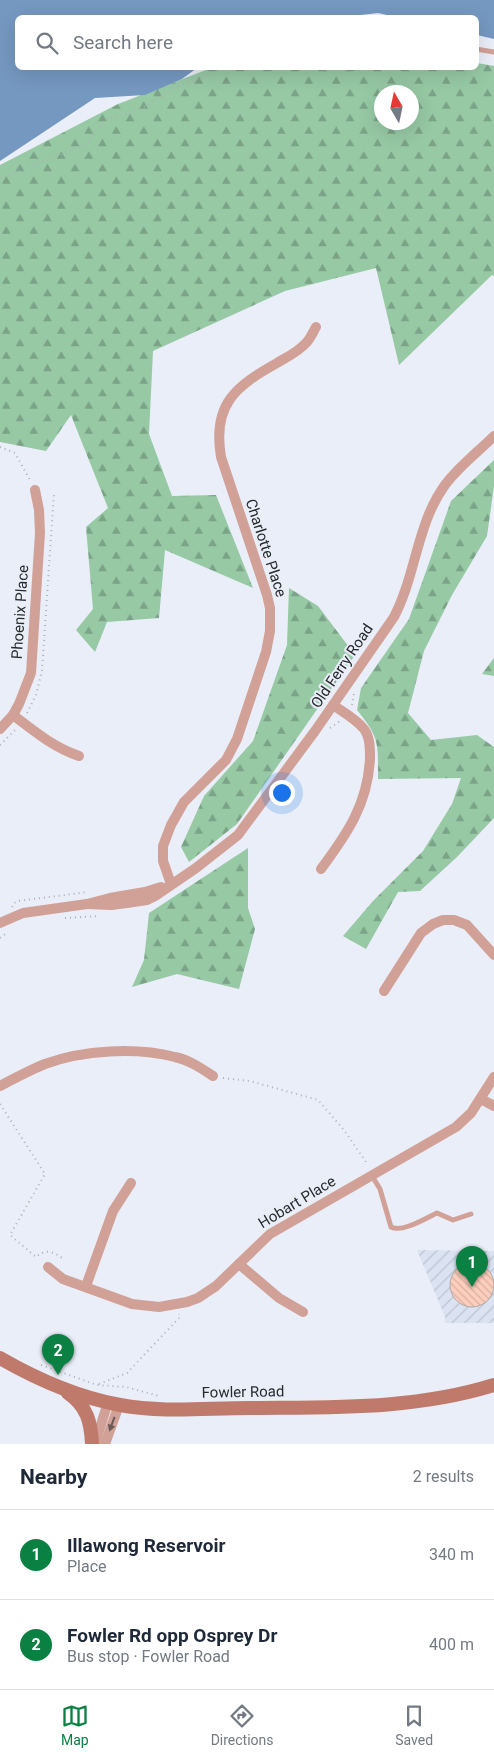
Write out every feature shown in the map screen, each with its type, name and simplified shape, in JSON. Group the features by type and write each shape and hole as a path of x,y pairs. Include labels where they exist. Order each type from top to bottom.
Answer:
{"street":[{"name":"Charlotte Place","path":"171,884 165,869 162,853 167,835 184,802 232,751 259,672 270,631 270,608 267,595 221,457 218,443 223,414 227,403 238,388 256,374 297,352 307,343 316,327"},
{"name":"Old Ferry Road","path":"0,923 23,913 87,904 111,905 138,902 155,896 196,868 238,834 333,705 399,606 427,520 440,494 454,475 494,436"},
{"name":"Phoenix Place","path":"0,729 13,715 25,692 32,664 40,533 36,490"},
{"path":"321,869 354,820 369,778 370,746 365,730 333,705"},
{"path":"13,715 49,742 79,756"},
{"path":"384,991 422,933 433,924 443,920 454,920 467,925 494,955"},
{"path":"0,1086 47,1064 103,1052 134,1052 175,1056 197,1065 213,1076"},
{"name":"Hobart Place","path":"48,1267 63,1279 140,1306 159,1307 177,1305 198,1298 208,1293 270,1234 456,1127 471,1113 494,1077"},
{"path":"481,1099 494,1106"},
{"path":"86,1286 113,1211 131,1183"},
{"path":"240,1264 279,1298 303,1312"},
{"name":"Fowler Road","path":"0,1358 63,1390 113,1404 160,1410 373,1406 431,1400 494,1385"},
{"path":"63,1390 74,1397 88,1415 93,1444"},
{"path":"93,1444 113,1404"},
{"path":"105,1444 113,1404"}],"lane":[{"path":"479,50 494,52"},
{"path":"373,1175 380,1189 390,1227 400,1229 437,1213 453,1220 471,1214"}],"path":[{"path":"0,178 88,144 96,130 107,119 139,110 174,88 206,76 214,70"},
{"path":"0,447 15,453 36,490"},
{"path":"327,730 342,719 352,706 354,690"},
{"path":"61,918 105,915"},
{"path":"0,938 10,929"},
{"path":"213,1076 250,1081 318,1100 344,1130 373,1175"},
{"path":"0,1104 45,1174 10,1235 36,1257 43,1252 49,1251 56,1253 62,1258"},
{"path":"97,1385 127,1373 180,1317 177,1305"},
{"path":"39,1364 97,1385 126,1387 162,1397"}],"shaded area":[{"path":"417,1250 494,1251 494,1323 445,1323 445,1317"}],"green space":[{"path":"479,63 494,66 494,276 492,275 399,365 376,268 285,291 153,351 149,434 172,496 216,495 253,588 165,550 159,618 107,622 95,652 76,630 93,609 86,527 108,508 71,415 46,451 0,442 0,165 118,104 206,70 479,70"},
{"path":"494,460 494,486 487,536 452,595 424,651 408,713 431,740 477,735 494,747 494,818 457,857 420,891 398,892 366,949 343,936 373,901 423,851 452,804 461,778 378,779 378,757 374,735 357,710 361,688 409,619 451,501"},
{"path":"289,588 318,606 355,655 237,824 189,862 181,847 204,796 253,741 287,645"},
{"path":"494,658 494,676 482,674"},
{"path":"248,848 248,908 255,929 239,989 177,974 132,987 144,960 149,913"}],"water":[{"path":"0,0 494,0 494,39 479,35 479,15 387,15 378,13 361,15 15,15 15,70 194,70 182,79 145,95 95,98 0,161"}],"building":[{"path":"472,1263 484,1267 490,1273 494,1285 490,1297 484,1303 472,1307 460,1303 454,1297 450,1285 454,1273 460,1267"}],"place":[{"name":"Illawong Reservoir","path":"472,1287"},
{"name":"Fowler Rd opp Osprey Dr","path":"58,1375"}]}
